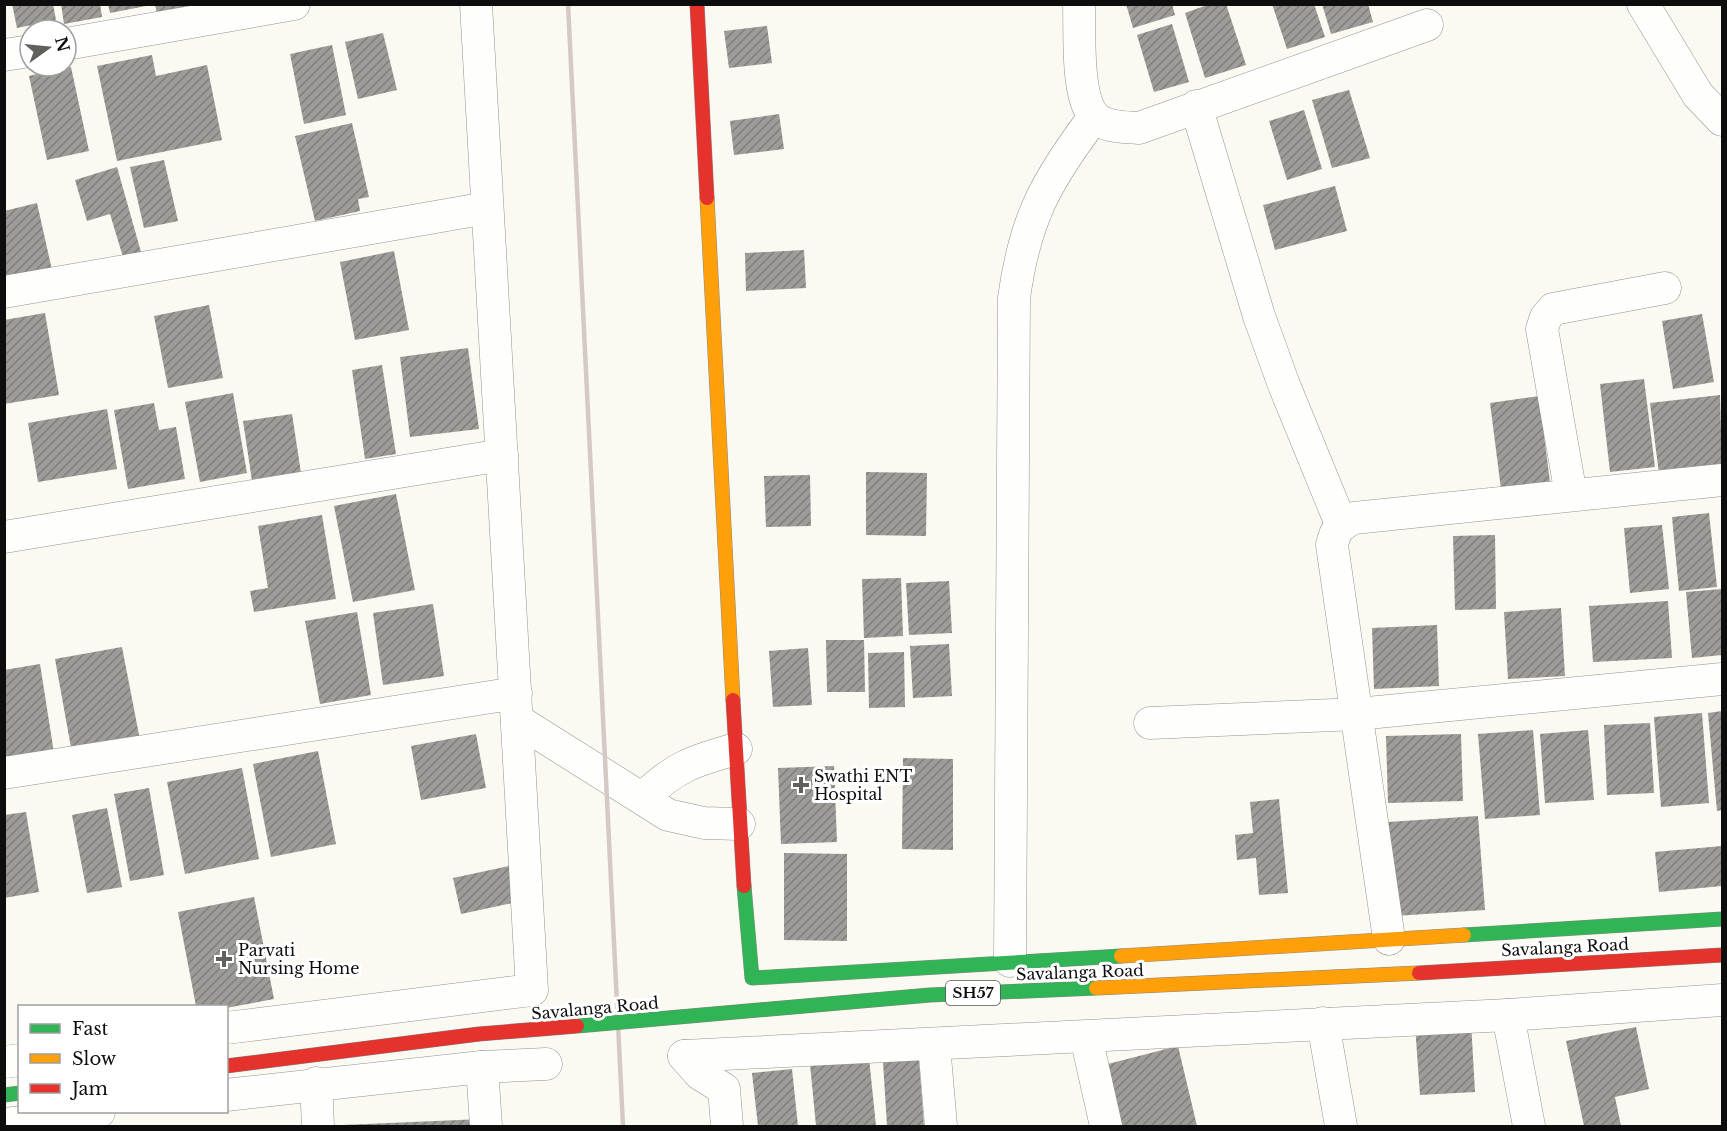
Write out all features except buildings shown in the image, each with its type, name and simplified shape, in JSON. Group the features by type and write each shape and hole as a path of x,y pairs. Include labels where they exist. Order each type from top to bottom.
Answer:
{"street":[{"path":"78,42 294,4"},
{"path":"228,1028 532,990 476,4"},
{"path":"697,4 739,824 752,978 1722,919"},
{"path":"1079,4 1083,96 1094,117 1113,126 1139,128 1427,25"},
{"path":"1643,4 1698,95 1722,120"},
{"path":"1196,106 1259,316 1284,385 1341,524"},
{"path":"1011,961 1014,298 1020,255 1033,215 1058,165 1094,117"},
{"path":"4,292 487,208"},
{"path":"1571,495 1542,329 1546,316 1553,309 1665,288"},
{"path":"4,537 502,455"},
{"path":"1389,939 1332,545 1335,533 1341,524 1354,518 1722,480"},
{"path":"1150,723 1357,714 1722,679"},
{"path":"4,773 517,707 668,815 704,823 739,824"},
{"path":"644,797 660,782 689,763 735,749"},
{"name":"Savalanga Road","path":"228,1066 479,1034 930,995 1312,979 1722,955"},
{"path":"726,1126 724,1089 700,1074 684,1056 1508,1015 1722,1000"},
{"path":"1508,1015 1529,1126"},
{"path":"1323,1023 1341,1126"},
{"path":"1086,1037 1106,1126"},
{"path":"934,1045 941,1126"},
{"path":"228,1095 316,1083 482,1067 546,1064"},
{"path":"482,1067 486,1126"},
{"path":"316,1083 318,1126"},
{"path":"4,1124 91,1113"}],"railway":[{"path":"568,4 623,1126"}],"traffic: fast":[{"path":"744,886 752,978 1121,956"},
{"path":"1464,935 1722,919"},
{"path":"577,1026 930,995 1096,988"},
{"path":"4,1095 18,1093"}],"traffic: slow":[{"path":"707,198 733,700"},
{"path":"1121,956 1464,935"},
{"path":"1096,988 1419,973"}],"traffic: jam":[{"path":"697,4 707,198"},
{"path":"733,700 744,886"},
{"path":"1419,973 1722,955"},
{"path":"228,1066 479,1034 577,1026"}],"place":[{"name":"Swathi ENT Hospital","path":"801,785"},
{"name":"Parvati Nursing Home","path":"224,959"}]}
